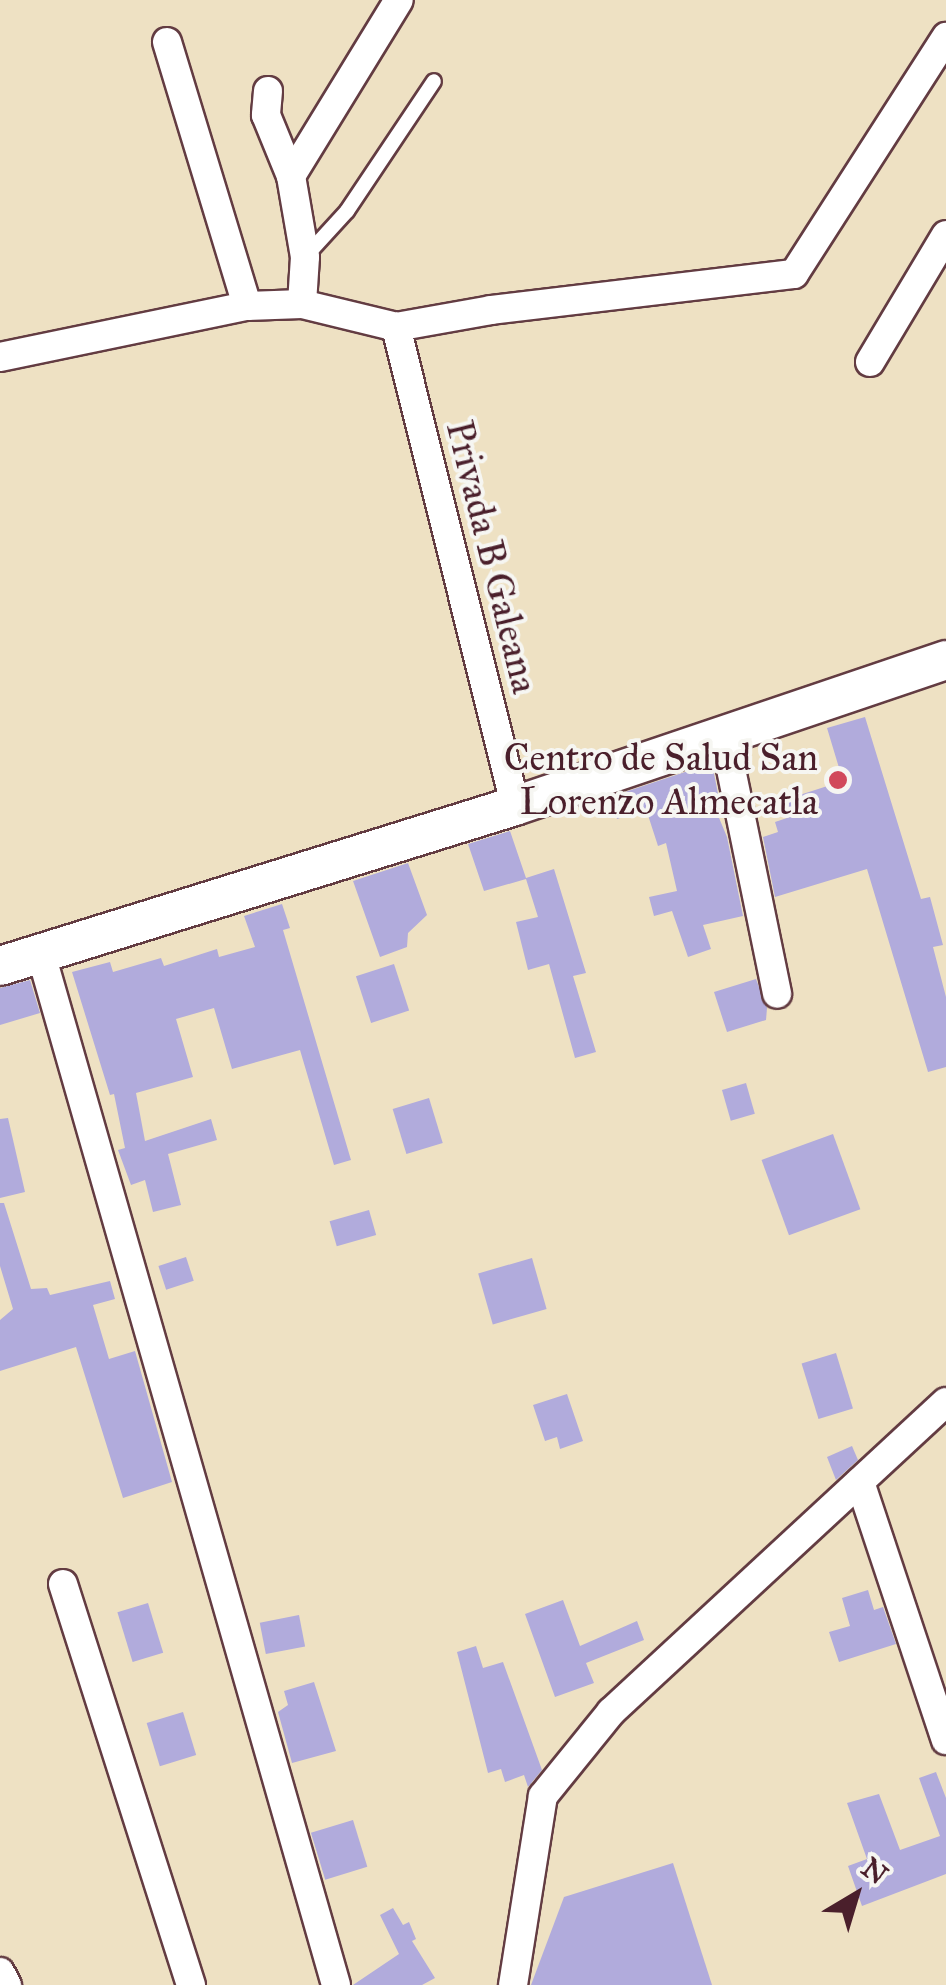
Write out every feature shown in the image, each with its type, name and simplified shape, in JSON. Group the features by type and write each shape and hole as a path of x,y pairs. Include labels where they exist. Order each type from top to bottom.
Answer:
{"main road":[{"path":"0,966 515,806 946,660"}],"street":[{"path":"290,176 399,0"},
{"path":"0,357 247,306 302,304 396,327 491,310 794,274 946,37"},
{"path":"167,42 247,306"},
{"path":"268,92 266,114 290,176 305,257 302,304"},
{"path":"870,362 946,235"},
{"name":"Privada B Galeana","path":"396,327 515,806"},
{"path":"724,735 777,994"},
{"path":"41,954 336,1985"},
{"path":"514,1985 544,1796 611,1712 946,1402"},
{"path":"860,1482 946,1740"},
{"path":"63,1584 191,1985"},
{"path":"0,1972 7,1985"}],"lane":[{"path":"305,257 347,211 434,81"}],"building":[{"path":"865,717 921,899 930,897 943,945 933,947 946,997 946,1067 928,1072 867,869 775,897 763,837 778,832 775,822 790,817 784,800 843,781 827,728"},
{"path":"712,763 719,799 712,801 727,837 743,916 703,925 711,949 688,957 672,911 654,916 649,897 677,891 666,843 658,846 646,809 617,819 610,797"},
{"path":"510,831 526,878 554,869 586,973 573,976 596,1052 575,1058 549,964 528,970 516,922 538,917 526,879 484,891 468,844"},
{"path":"408,863 427,915 408,933 407,947 380,957 353,881"},
{"path":"282,904 290,928 283,930 351,1160 334,1165 300,1050 232,1069 214,1008 176,1019 193,1077 136,1093 145,1141 211,1119 217,1140 168,1154 181,1205 153,1212 145,1180 131,1185 118,1150 125,1148 114,1094 110,1095 72,972 110,962 113,972 161,958 164,966 217,949 219,957 255,947 244,916"},
{"path":"394,964 409,1011 371,1023 356,976"},
{"path":"756,979 767,1008 766,1020 727,1032 714,992"},
{"path":"30,980 40,1013 0,1025 0,988"},
{"path":"746,1083 755,1114 731,1121 722,1090"},
{"path":"429,1098 443,1143 406,1154 393,1109"},
{"path":"8,1118 25,1192 0,1198 0,1119"},
{"path":"833,1134 860,1209 789,1235 762,1160"},
{"path":"0,1203 4,1203 31,1289 47,1288 50,1295 110,1281 115,1299 93,1305 109,1359 135,1351 172,1482 123,1498 76,1347 0,1371 0,1320 13,1309 0,1266"},
{"path":"369,1210 376,1235 337,1246 330,1221"},
{"path":"186,1257 194,1281 166,1290 158,1266"},
{"path":"532,1258 547,1309 493,1324 478,1273"},
{"path":"836,1353 853,1408 819,1419 802,1364"},
{"path":"567,1394 583,1441 560,1449 557,1437 545,1441 533,1405"},
{"path":"852,1446 858,1460 836,1480 827,1457"},
{"path":"868,1590 874,1610 883,1607 896,1644 839,1662 829,1632 850,1626 842,1598"},
{"path":"563,1600 580,1646 637,1621 644,1640 586,1663 594,1683 555,1697 525,1614"},
{"path":"148,1603 163,1653 133,1662 117,1612"},
{"path":"299,1615 305,1646 266,1654 260,1623"},
{"path":"476,1646 483,1668 503,1662 542,1770 528,1787 524,1775 505,1782 501,1769 488,1773 457,1652"},
{"path":"314,1682 336,1751 292,1763 278,1712 288,1705 284,1691"},
{"path":"183,1712 196,1755 160,1766 147,1723"},
{"path":"936,1772 946,1798 946,1874 862,1906 848,1866 867,1859 847,1803 879,1794 900,1850 940,1836 919,1778"},
{"path":"353,1820 367,1867 325,1880 311,1833"},
{"path":"673,1863 712,1985 531,1985 564,1897"},
{"path":"393,1908 403,1925 409,1922 416,1939 412,1941 435,1978 422,1985 353,1985 399,1954 380,1915"}],"place":[{"name":"Centro de Salud San Lorenzo Almecatla","path":"838,780"}]}
